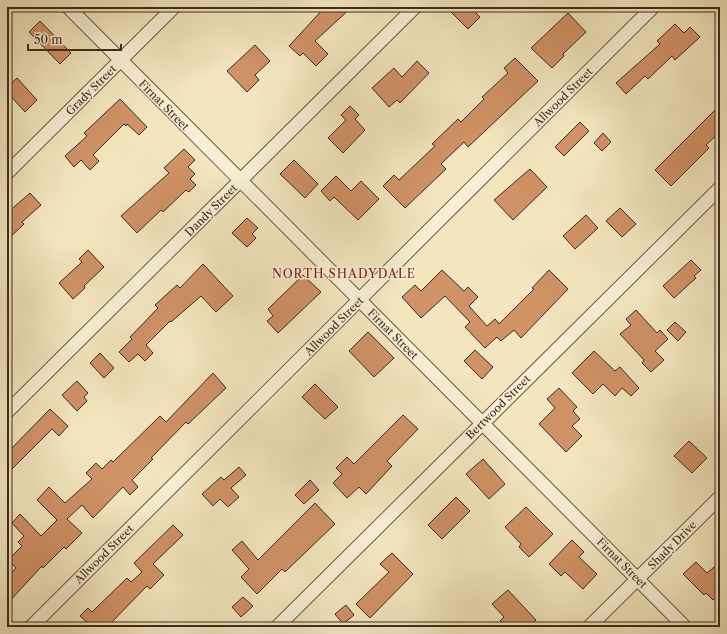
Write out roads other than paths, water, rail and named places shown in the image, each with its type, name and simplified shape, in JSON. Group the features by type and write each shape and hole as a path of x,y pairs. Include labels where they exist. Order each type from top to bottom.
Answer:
{"street":[{"name":"Firnat Street","path":"68,7 120,61 241,180 685,627"},
{"name":"Grady Street","path":"7,174 174,7"},
{"name":"Dandy Street","path":"7,412 415,7"},
{"name":"Allwood Street","path":"30,627 360,301 653,7"},
{"name":"Bertwood Street","path":"277,627 720,188"},
{"name":"Shady Drive","path":"589,627 720,497"}],"district":[{"name":"NORTH SHADYDALE","path":"344,274"}]}
